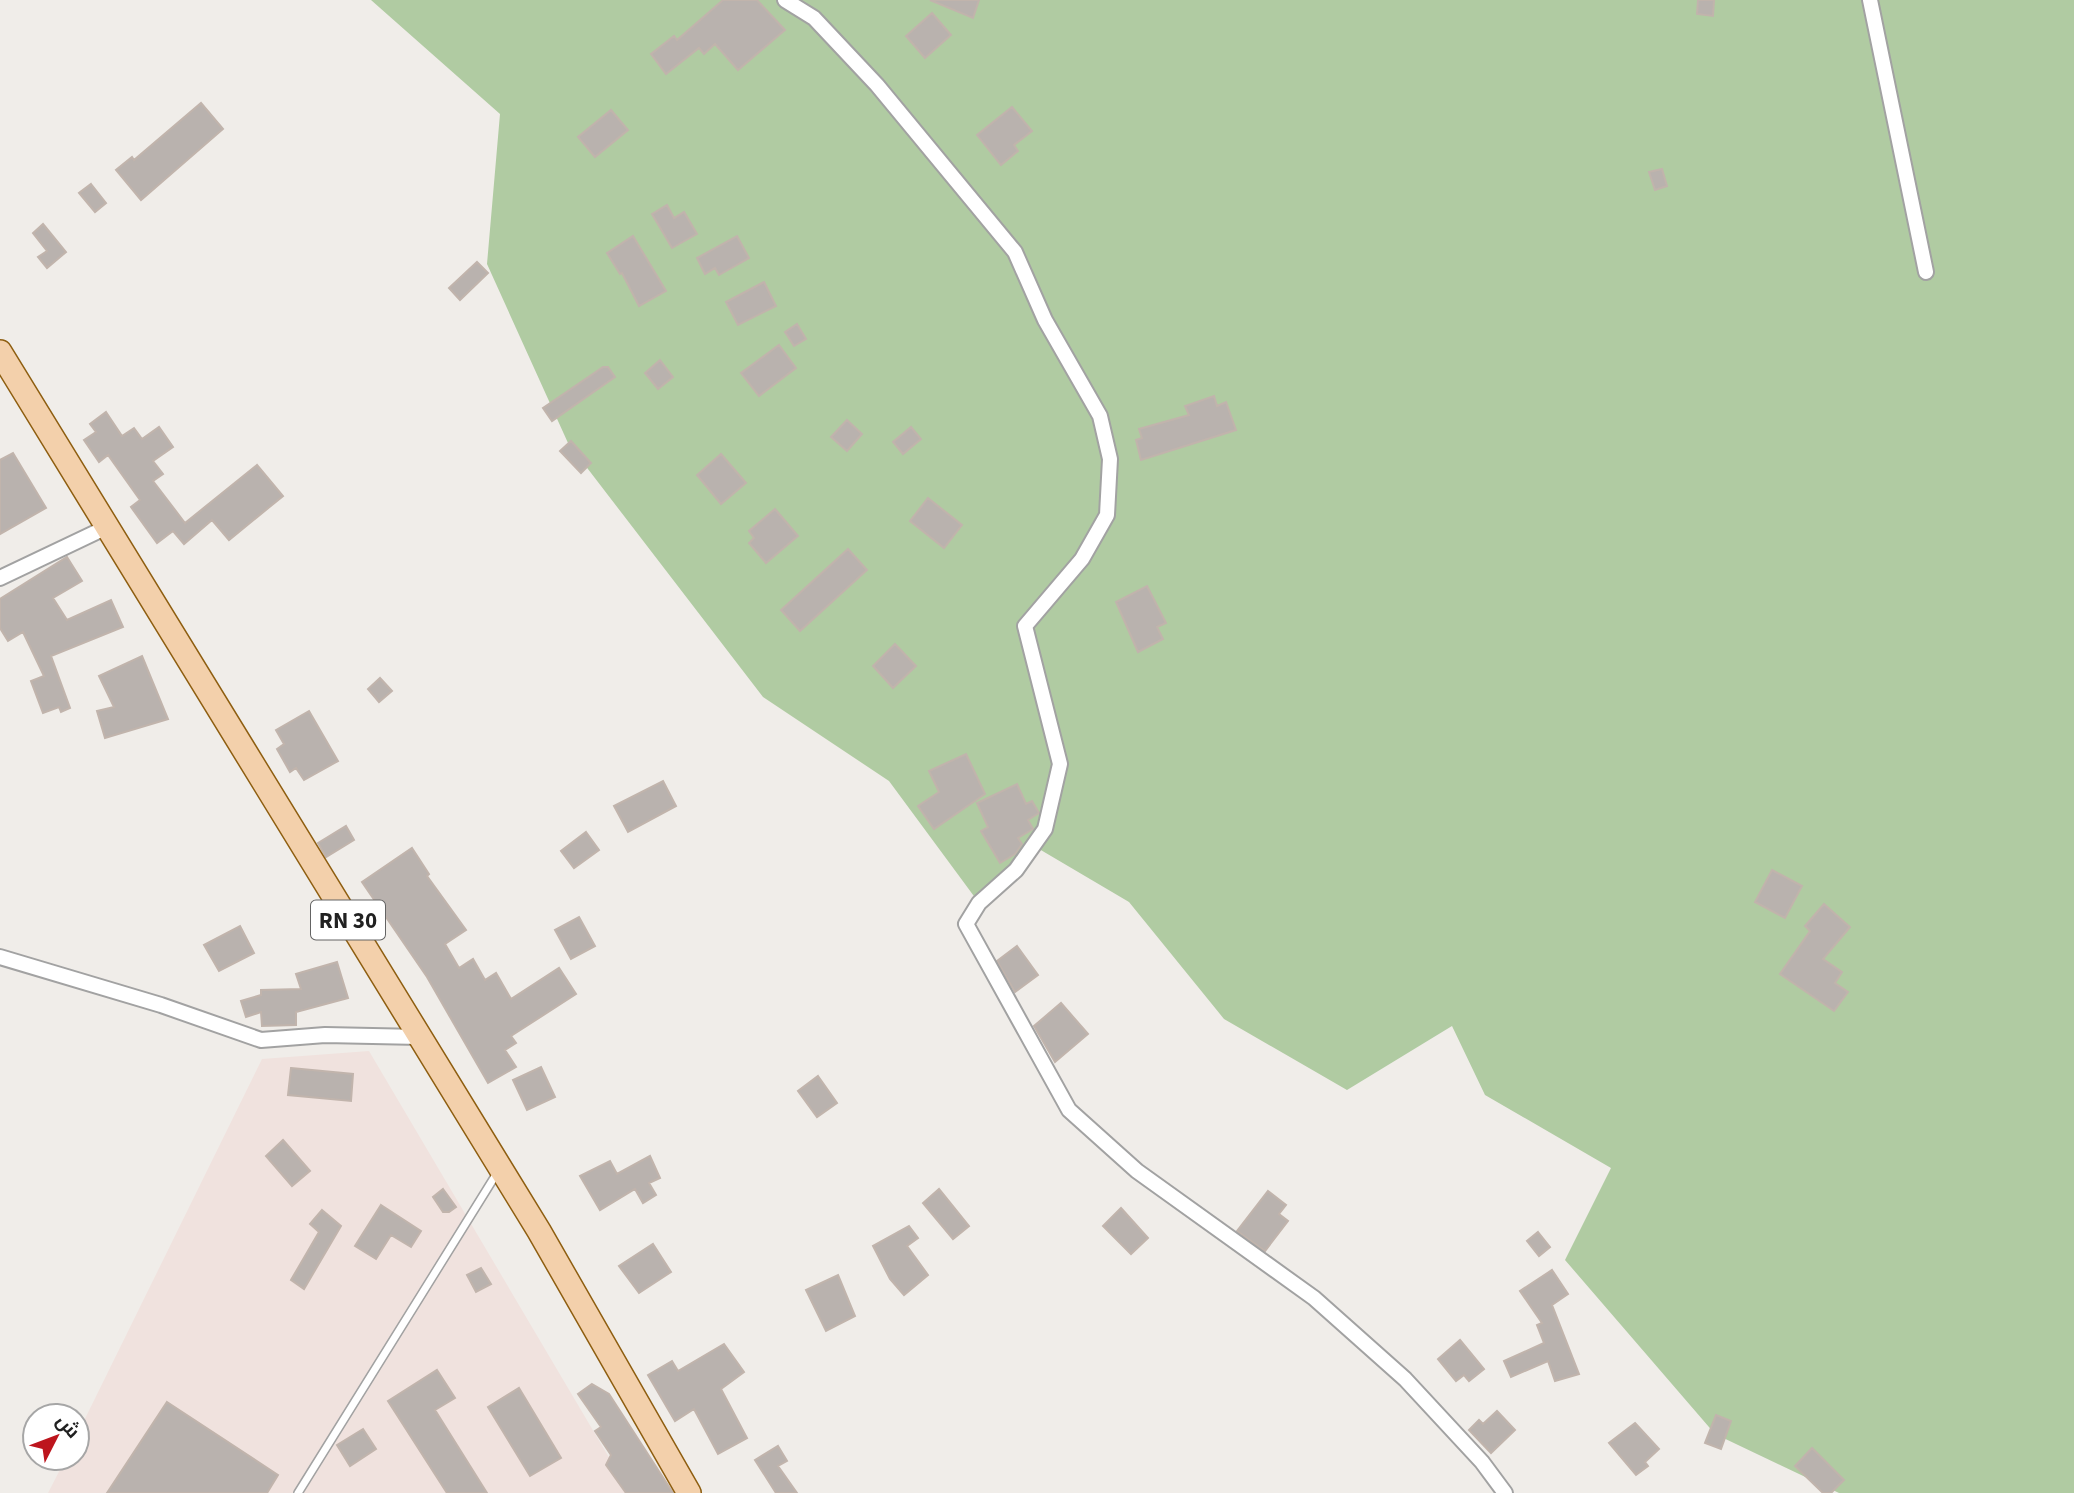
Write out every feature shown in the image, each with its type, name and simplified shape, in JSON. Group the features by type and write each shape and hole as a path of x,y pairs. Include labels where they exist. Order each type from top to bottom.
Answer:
{"main road":[{"name":"RN 30","path":"0,352 539,1231 688,1493"}],"street":[{"path":"785,0 814,18 877,85 1015,252 1045,320 1100,416 1110,459 1107,516 1082,559 1025,626 1060,764 1045,830 1016,870 979,903 966,924 1069,1110 1137,1171 1314,1298 1405,1379 1482,1462 1505,1493"},
{"path":"1870,0 1926,272"},
{"path":"0,578 107,527"},
{"path":"0,957 161,1005 261,1040 325,1035 420,1037"}],"lane":[{"path":"298,1493 499,1169"}],"shaded area":[{"path":"369,1051 630,1493 48,1493 59,1472 91,1472 91,1407 262,1059"}],"green space":[{"path":"371,0 2074,0 2074,1493 1839,1493 1715,1434 1565,1260 1611,1168 1485,1095 1452,1026 1347,1090 1224,1019 1129,902 1034,846 979,903 889,781 763,697 568,443 487,264 500,114"}],"building":[{"path":"723,0 757,0 785,30 738,70 715,44 704,54 699,48 666,74 651,54 674,36 677,40"},
{"path":"930,0 979,0 973,18"},
{"path":"1698,0 1714,0 1713,16 1697,14"},
{"path":"932,13 951,35 925,58 906,36"},
{"path":"201,103 223,129 141,200 116,170 132,157 134,160"},
{"path":"1012,107 1032,131 1014,145 1018,151 1001,165 977,135"},
{"path":"611,110 628,130 595,157 578,137"},
{"path":"1662,169 1667,186 1655,190 1649,172"},
{"path":"91,184 106,203 95,212 79,193"},
{"path":"667,205 674,218 684,212 697,234 672,248 652,214"},
{"path":"43,224 66,252 47,268 38,257 47,251 33,233"},
{"path":"633,236 666,291 639,306 622,273 620,274 607,253"},
{"path":"737,236 749,258 719,275 715,268 705,274 697,258"},
{"path":"477,262 488,273 460,300 449,288"},
{"path":"764,282 776,306 738,325 726,302"},
{"path":"797,324 806,339 794,346 785,332"},
{"path":"779,345 796,368 759,396 741,373"},
{"path":"660,360 673,377 658,389 645,373"},
{"path":"603,367 608,367 615,377 552,421 543,408"},
{"path":"1214,396 1217,406 1226,402 1236,430 1141,460 1136,440 1142,438 1139,429 1189,415 1185,406"},
{"path":"106,412 122,436 134,428 142,439 159,427 173,447 153,461 163,474 153,481 185,523 257,465 283,496 229,540 212,520 184,544 173,531 157,543 131,507 140,500 108,455 99,462 84,440 96,432 90,424"},
{"path":"847,420 862,434 847,451 831,437"},
{"path":"911,427 921,439 903,454 893,442"},
{"path":"571,441 591,463 581,473 560,451"},
{"path":"13,453 46,508 0,534 0,460"},
{"path":"721,454 746,483 721,504 697,475"},
{"path":"928,498 962,525 944,548 910,521"},
{"path":"775,509 798,536 766,563 749,543 754,538 749,531"},
{"path":"848,549 867,570 800,631 781,610"},
{"path":"67,557 82,581 53,598 67,620 111,600 123,627 51,656 70,708 61,712 59,707 43,713 31,681 44,676 23,632 8,641 0,628 0,599"},
{"path":"1147,586 1166,623 1157,627 1163,639 1138,652 1116,602"},
{"path":"895,644 916,666 893,688 873,666"},
{"path":"142,656 168,719 105,738 97,711 114,707 99,676"},
{"path":"380,678 392,691 379,702 368,689"},
{"path":"309,711 338,761 304,780 296,768 290,772 277,749 284,744 276,730"},
{"path":"966,754 985,794 934,829 918,806 939,792 929,771"},
{"path":"663,781 676,806 628,832 614,806"},
{"path":"1017,784 1026,804 1032,801 1039,813 1028,820 1033,829 1018,838 1022,844 1015,854 1000,863 981,831 988,827 977,803"},
{"path":"346,826 354,840 326,857 318,843"},
{"path":"586,832 599,850 574,868 561,851"},
{"path":"412,848 429,874 427,876 466,930 445,944 459,968 473,959 485,980 496,973 511,999 559,968 576,994 511,1036 516,1043 505,1050 516,1067 488,1083 427,977 362,882"},
{"path":"1772,870 1802,886 1785,918 1755,902"},
{"path":"1824,904 1850,927 1823,959 1842,972 1835,983 1848,992 1834,1011 1780,974 1810,931 1805,926"},
{"path":"579,917 595,946 571,959 555,930"},
{"path":"240,926 254,953 219,971 204,945"},
{"path":"1017,946 1038,975 1015,992 997,961"},
{"path":"337,962 348,998 296,1012 296,1025 262,1026 261,1012 246,1017 241,1001 261,995 261,990 301,989 296,974"},
{"path":"1061,1003 1088,1034 1055,1062 1034,1026"},
{"path":"541,1067 555,1097 527,1110 513,1080"},
{"path":"291,1068 353,1074 351,1101 288,1095"},
{"path":"818,1076 837,1103 817,1117 798,1091"},
{"path":"283,1140 310,1171 292,1186 266,1156"},
{"path":"650,1156 660,1178 649,1183 656,1195 643,1203 635,1189 600,1210 580,1176 610,1161 617,1174"},
{"path":"443,1189 456,1207 449,1212 443,1212 433,1197"},
{"path":"939,1189 969,1226 953,1239 923,1203"},
{"path":"1268,1191 1286,1205 1279,1214 1288,1221 1265,1251 1237,1231"},
{"path":"381,1205 421,1231 411,1247 391,1235 376,1259 355,1246"},
{"path":"1121,1208 1148,1238 1131,1254 1103,1226"},
{"path":"322,1210 341,1226 304,1289 291,1280 319,1232 310,1224"},
{"path":"909,1226 918,1238 907,1246 928,1275 904,1295 890,1279 873,1246"},
{"path":"1538,1232 1550,1247 1539,1256 1527,1241"},
{"path":"653,1244 671,1272 639,1293 619,1266"},
{"path":"481,1268 491,1284 476,1292 467,1275"},
{"path":"1552,1270 1568,1294 1552,1305 1579,1374 1555,1381 1548,1361 1511,1377 1504,1361 1544,1343 1537,1325 1542,1323 1520,1291"},
{"path":"838,1275 855,1316 826,1331 806,1290"},
{"path":"1460,1340 1484,1369 1469,1381 1464,1375 1456,1381 1438,1359"},
{"path":"724,1344 744,1372 721,1389 747,1438 718,1454 694,1409 675,1421 648,1375 672,1361 678,1371"},
{"path":"437,1370 455,1398 435,1410 487,1493 447,1493 388,1401"},
{"path":"592,1384 609,1394 673,1493 626,1493 606,1465 611,1455 595,1431 601,1427 578,1394"},
{"path":"519,1388 561,1458 530,1476 488,1407"},
{"path":"167,1402 278,1475 267,1493 107,1493"},
{"path":"1497,1411 1515,1430 1491,1453 1469,1430 1479,1420 1483,1424"},
{"path":"1716,1415 1731,1421 1721,1449 1705,1443"},
{"path":"1635,1423 1659,1449 1645,1462 1648,1466 1636,1475 1609,1443"},
{"path":"363,1429 376,1449 350,1466 337,1445"},
{"path":"778,1446 787,1461 778,1466 797,1493 776,1493 755,1460"},
{"path":"1812,1448 1844,1480 1831,1493 1823,1493 1795,1466"}]}
